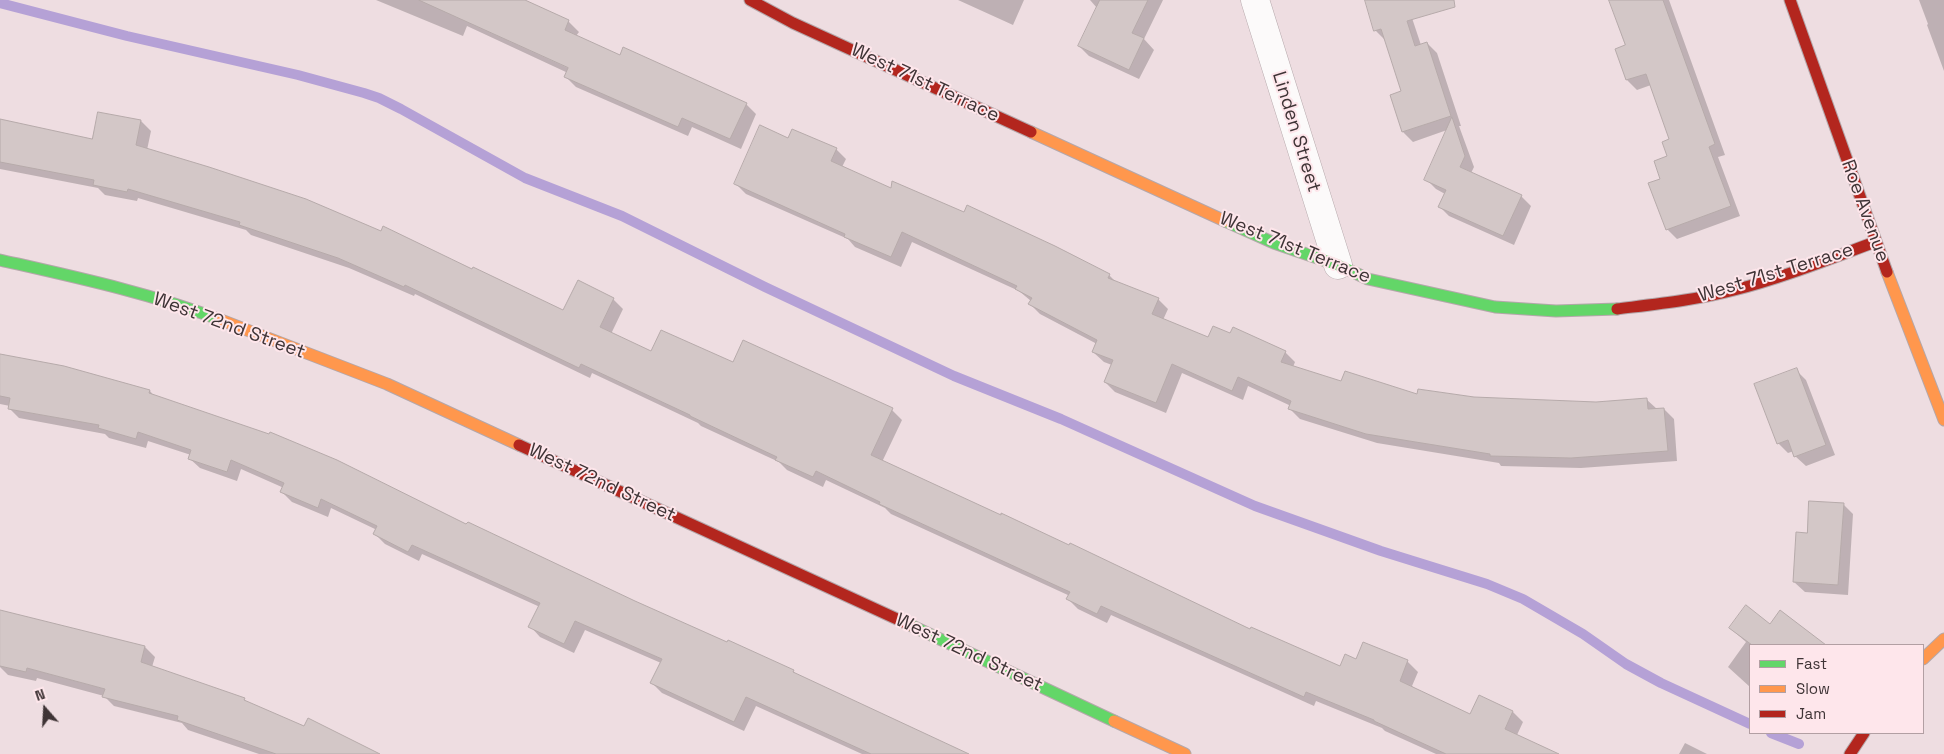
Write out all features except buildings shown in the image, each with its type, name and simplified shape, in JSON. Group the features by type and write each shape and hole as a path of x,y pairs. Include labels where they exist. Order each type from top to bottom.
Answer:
{"street":[{"name":"West 71st Terrace","path":"750,0 793,23 1274,243 1338,265 1368,279 1496,307 1556,311 1616,309 1676,302 1735,290 1876,242"},
{"name":"Linden Street","path":"1254,0 1338,265"},
{"name":"Roe Avenue","path":"1790,0 1876,242 1944,420"},
{"name":"West 72nd Street","path":"0,260 106,284 200,312 387,384 1185,754"},
{"path":"1924,659 1944,639"},
{"path":"1850,754 1863,734"}],"waterway":[{"path":"0,3 127,36 298,75 379,98 525,178 622,216 765,287 954,376 1061,419 1255,506 1381,551 1487,584 1523,599 1583,634 1626,664 1661,683 1749,724"},
{"path":"1774,734 1799,744"}],"traffic: fast":[{"path":"1225,221 1274,243 1338,265 1368,279 1495,307 1556,311 1617,309"},
{"path":"0,260 140,294 221,320"},
{"path":"910,625 1114,721"}],"traffic: slow":[{"path":"1031,132 1225,221"},
{"path":"1887,272 1944,420"},
{"path":"221,320 387,384 519,445"},
{"path":"1924,658 1944,639"},
{"path":"1114,721 1185,754"}],"traffic: jam":[{"path":"750,0 793,23 1031,132"},
{"path":"1790,0 1887,272"},
{"path":"1617,309 1691,299 1734,290 1788,274 1875,242"},
{"path":"519,445 910,625"},
{"path":"1850,754 1863,734"}]}
